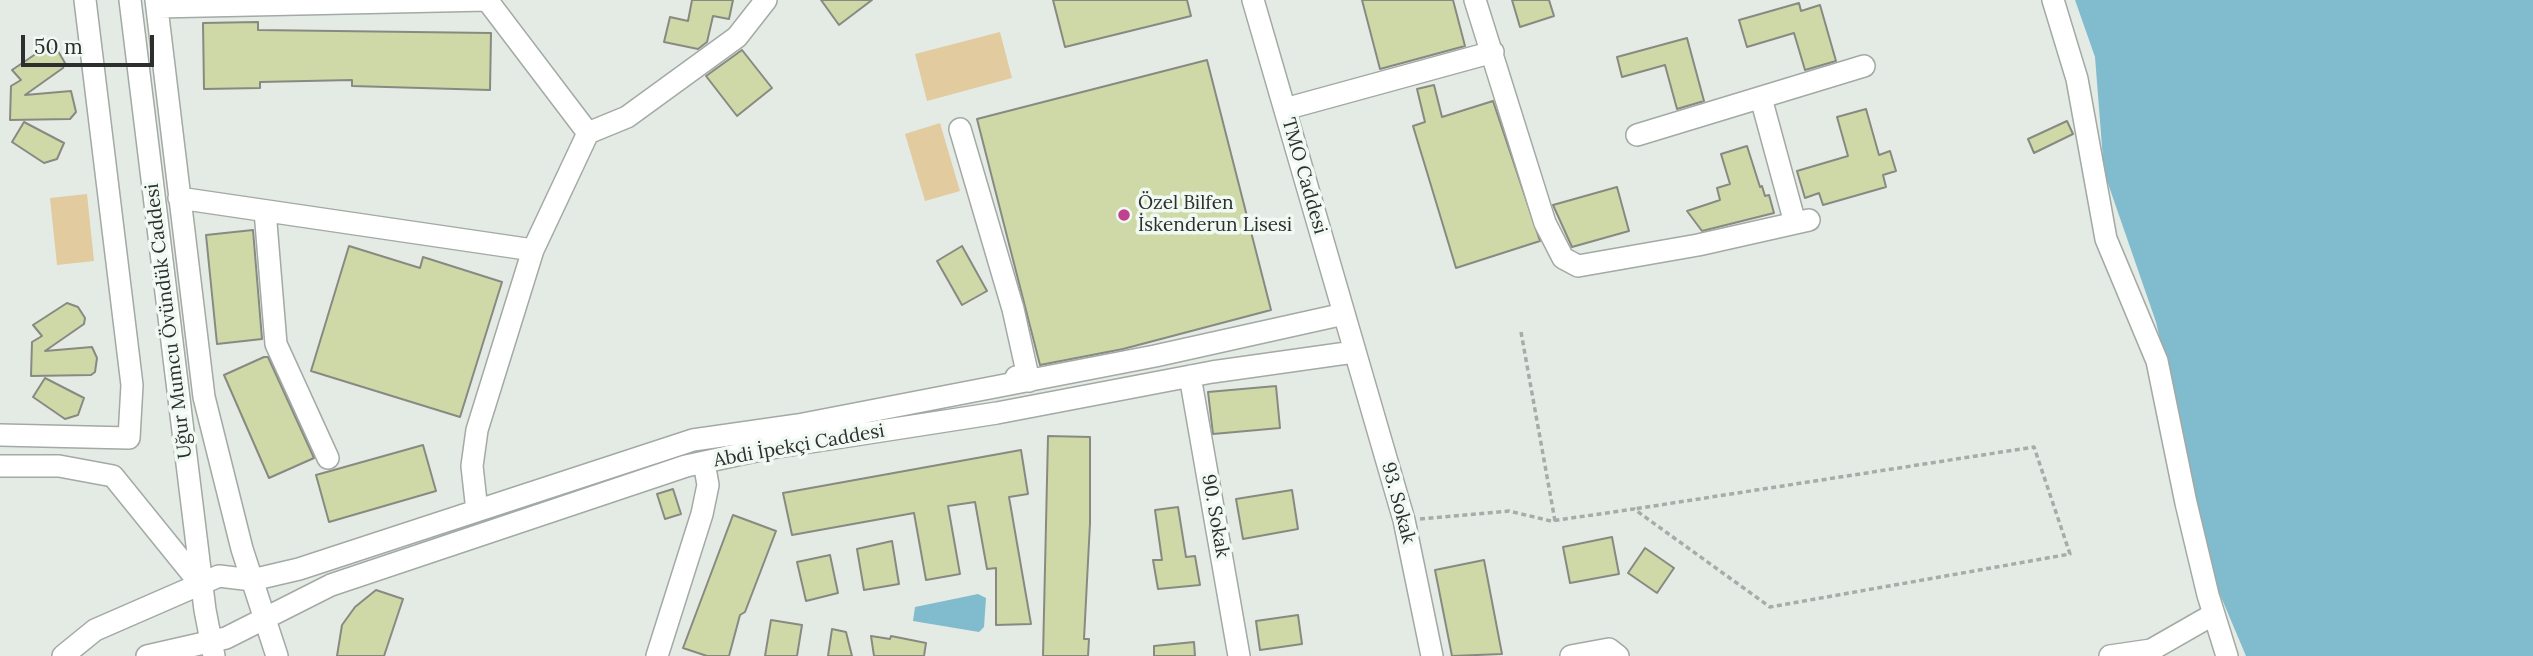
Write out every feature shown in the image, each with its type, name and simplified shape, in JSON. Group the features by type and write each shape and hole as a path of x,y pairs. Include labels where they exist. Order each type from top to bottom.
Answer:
{"street":[{"path":"0,435 129,438 132,385 85,0"},
{"name":"Uğur Mumcu Övündük Caddesi","path":"130,0 212,649"},
{"path":"477,510 472,466 477,430 533,250 587,133 627,117 737,37 765,0"},
{"name":"TMO Caddesi","path":"1252,0 1354,352"},
{"path":"1475,0 1545,223 1563,257 1578,266 1698,245 1802,221 1761,99"},
{"path":"2053,0 2077,79 2106,239 2157,361 2186,503 2227,656"},
{"path":"157,3 487,1 587,133"},
{"name":"Uğur Mumcu Övündük Caddesi","path":"157,3 204,397 227,498 277,656"},
{"path":"1285,109 1493,52"},
{"path":"1637,135 1864,66"},
{"path":"960,129 1013,309 1029,381"},
{"path":"180,198 533,250"},
{"path":"265,211 276,344 328,458"},
{"name":"Abdi İpekçi Caddesi","path":"63,656 95,630 202,586 219,576 252,580 299,569 693,440 798,425 1029,381 1344,314"},
{"name":"Abdi İpekçi Caddesi","path":"147,656 212,649 264,617 331,585 620,487 704,462 765,449 997,413 1190,376 1354,352"},
{"name":"93. Sokak","path":"1354,352 1404,520 1432,656"},
{"path":"1002,372 1029,381"},
{"name":"90. Sokak","path":"1190,376 1239,656"},
{"path":"657,656 702,514 708,485 704,462"},
{"path":"0,466 59,466 113,476 202,586"},
{"path":"2109,656 2151,650 2214,614"},
{"path":"1571,656 1609,649 1618,656"}],"path":[{"path":"1521,332 1555,521"},
{"path":"1404,520 1509,512 1555,521 2034,447 2070,554 1770,607 1634,509"}],"shaded area":[{"path":"1000,32 1012,78 927,101 915,54"},
{"path":"940,123 960,191 925,201 905,134"},
{"path":"87,194 94,261 57,265 50,198"}],"water":[{"path":"2075,0 2533,0 2533,656 2246,656 2216,585 2156,322 2104,172 2095,57"},
{"path":"978,594 986,598 984,627 979,632 913,621 915,607"}],"building":[{"path":"692,0 733,0 729,19 713,16 707,42 698,49 664,42 670,17 688,21"},
{"path":"821,0 872,0 839,25"},
{"path":"1053,0 1187,0 1191,16 1065,47"},
{"path":"1362,0 1453,0 1465,46 1380,69"},
{"path":"1512,0 1549,0 1554,16 1520,27"},
{"path":"1799,3 1801,11 1820,5 1836,61 1805,70 1794,33 1747,47 1739,20"},
{"path":"258,22 258,30 491,33 490,90 352,86 352,80 260,82 260,88 204,89 203,23"},
{"path":"1687,38 1704,101 1677,109 1665,65 1622,77 1617,57"},
{"path":"46,47 58,51 65,63 63,68 25,95 71,91 76,112 70,119 10,120 11,86 21,80 12,70"},
{"path":"742,50 772,88 737,116 706,76"},
{"name":"Özel Bilfen İskenderun Lisesi","path":"1207,60 1271,310 1123,349 1040,365 977,119"},
{"path":"1434,85 1442,117 1493,101 1540,241 1456,268 1413,126 1425,122 1417,89"},
{"path":"1866,109 1879,155 1890,151 1896,171 1883,175 1886,187 1823,205 1819,193 1805,198 1797,171 1848,156 1837,117"},
{"path":"2067,121 2073,134 2034,153 2028,139"},
{"path":"24,122 64,143 57,159 44,163 12,142"},
{"path":"1747,146 1760,187 1762,186 1765,196 1769,195 1774,213 1702,231 1687,211 1720,200 1717,188 1730,184 1721,154"},
{"path":"1617,187 1629,231 1572,247 1553,205"},
{"path":"253,230 262,339 217,344 206,235"},
{"path":"349,246 420,268 423,257 502,282 460,417 311,371"},
{"path":"962,246 987,291 962,305 937,261"},
{"path":"67,303 78,307 85,318 84,324 45,351 92,347 97,358 95,372 91,375 31,376 32,342 42,336 33,325"},
{"path":"268,357 314,458 269,478 224,375"},
{"path":"45,378 84,398 78,415 65,419 33,397"},
{"path":"1276,386 1280,428 1213,434 1208,392"},
{"path":"1048,436 1090,437 1090,523 1084,639 1089,639 1088,656 1043,656"},
{"path":"423,445 436,491 329,522 316,475"},
{"path":"1021,450 1028,494 1009,497 1031,624 996,625 996,568 987,569 975,502 948,506 960,574 926,580 914,513 792,535 783,493"},
{"path":"673,489 681,514 665,519 657,494"},
{"path":"1292,490 1298,529 1243,539 1236,499"},
{"path":"1178,507 1186,557 1195,556 1200,585 1158,589 1153,560 1162,560 1155,510"},
{"path":"733,515 776,531 745,612 740,615 729,656 707,656 683,648"},
{"path":"1612,537 1619,574 1570,583 1563,547"},
{"path":"892,541 899,584 864,590 857,549"},
{"path":"1645,548 1674,568 1657,593 1628,573"},
{"path":"830,555 838,593 806,601 797,562"},
{"path":"1484,560 1502,654 1452,656 1435,570"},
{"path":"376,590 403,599 384,656 337,656 342,625 355,607"},
{"path":"1298,615 1302,644 1260,650 1256,621"},
{"path":"771,620 802,625 797,656 765,656"},
{"path":"832,629 846,632 852,656 828,656"},
{"path":"871,636 890,639 891,636 926,643 924,656 874,656"},
{"path":"1194,642 1195,656 1154,656 1154,646"}],"place":[{"name":"Özel Bilfen İskenderun Lisesi","path":"1124,215"}]}
